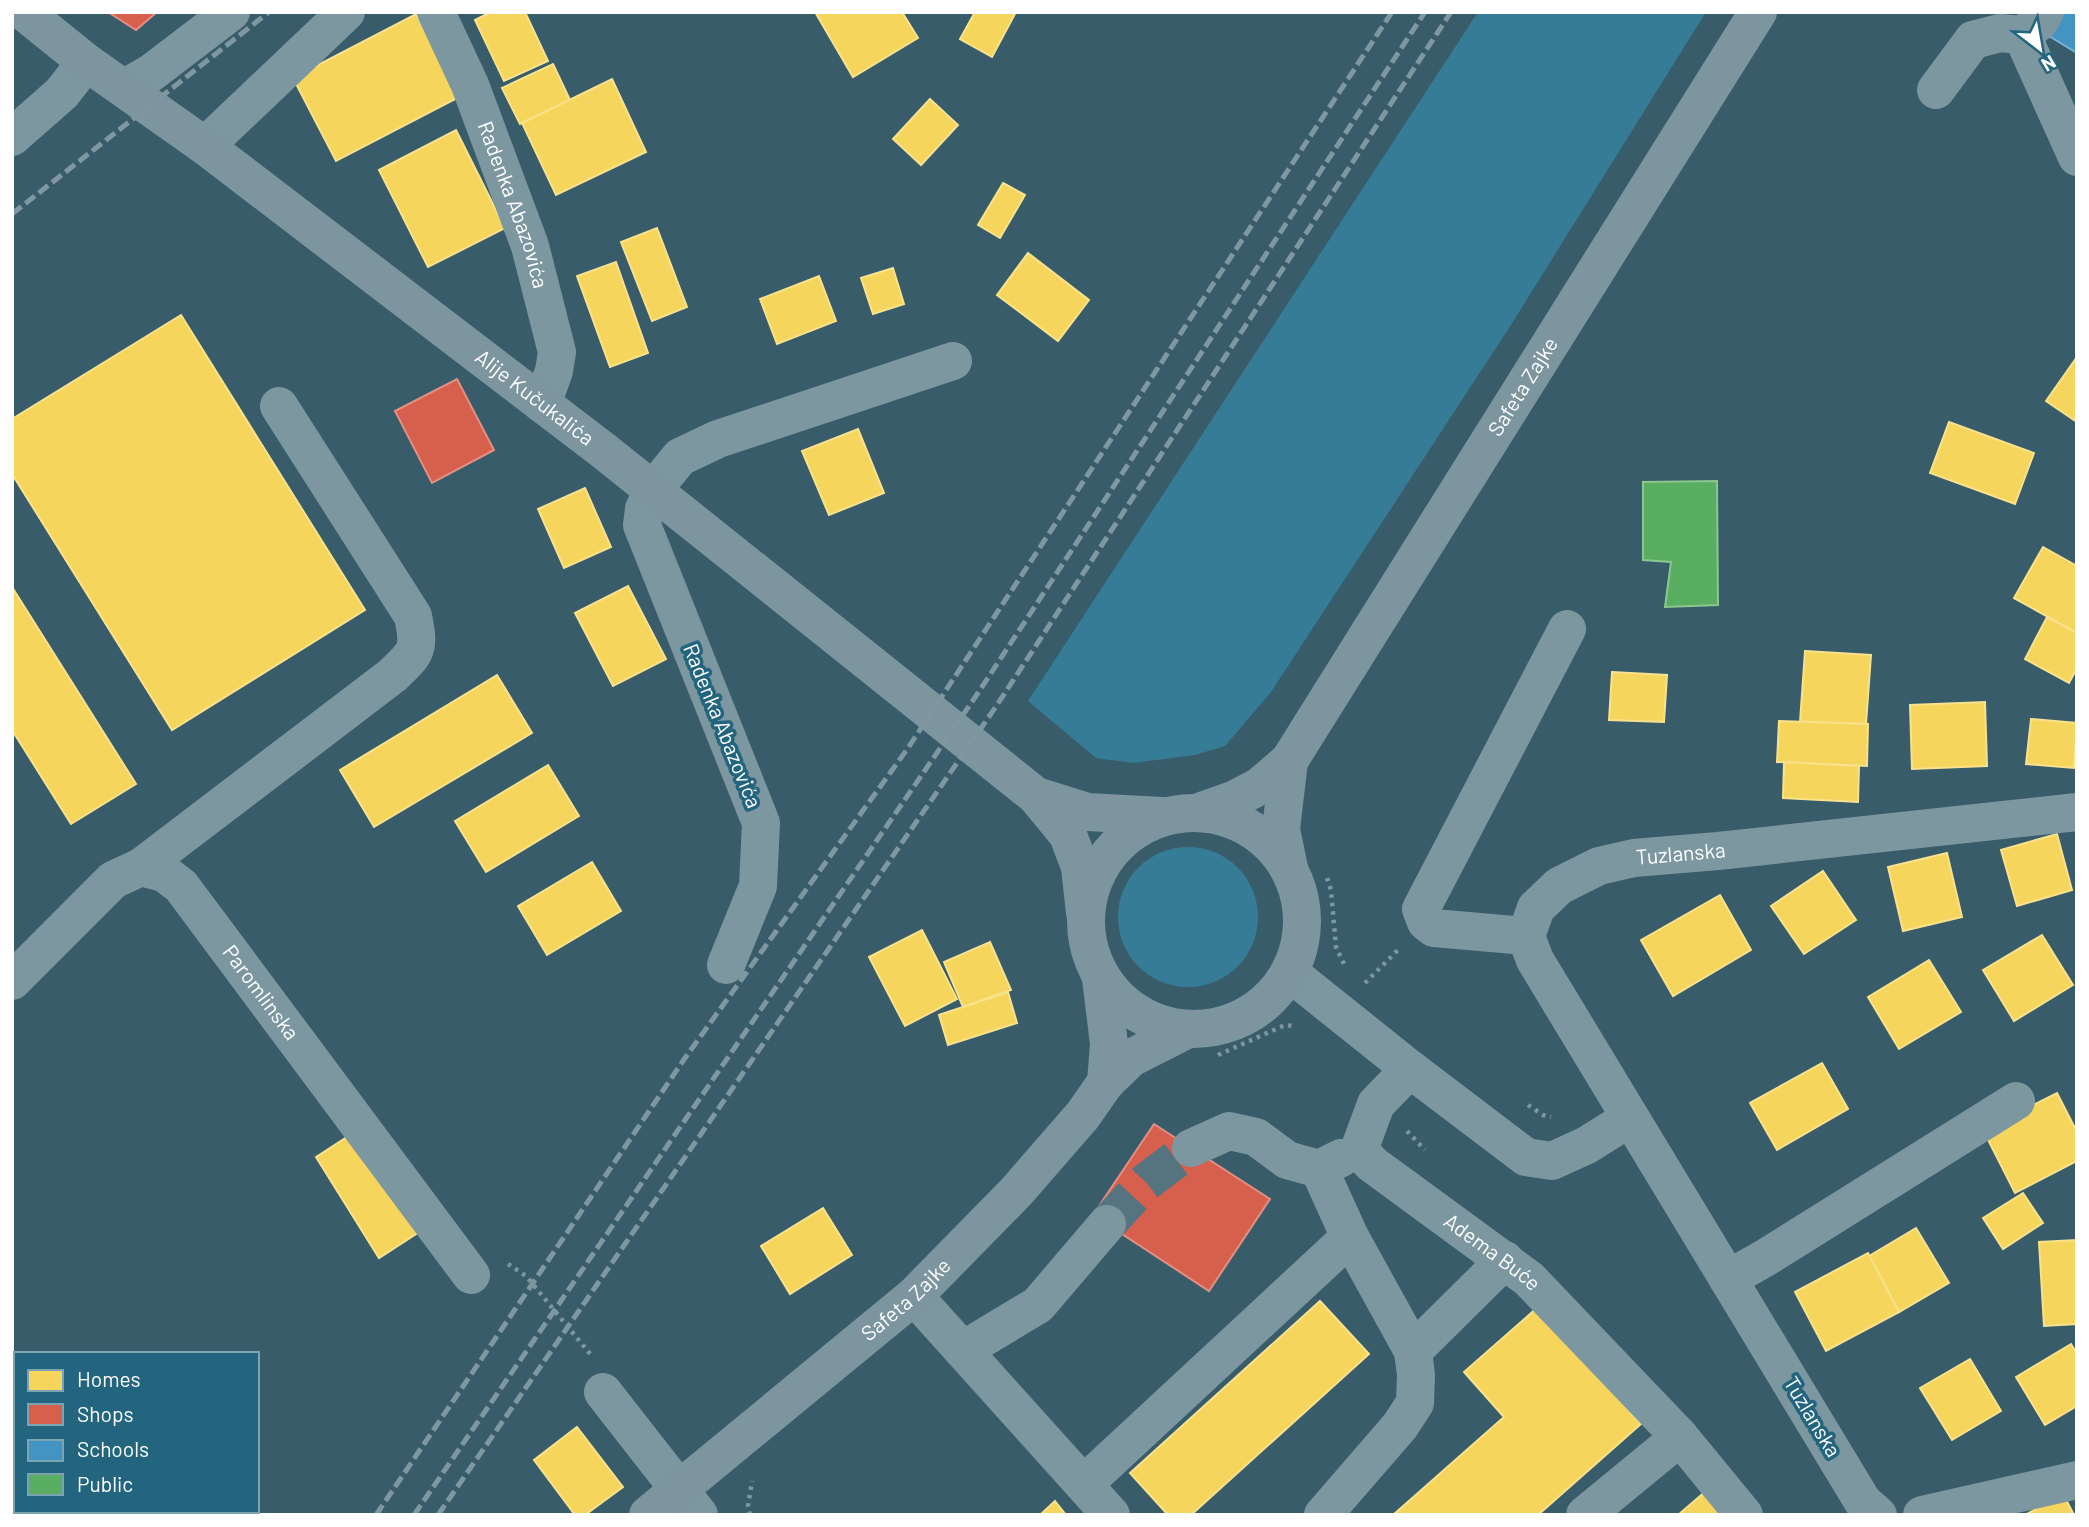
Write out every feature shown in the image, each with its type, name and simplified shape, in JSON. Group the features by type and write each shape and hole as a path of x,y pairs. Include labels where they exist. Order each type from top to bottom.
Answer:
{"main road":[{"name":"Alije Kučukalića","path":"24,12 86,62 205,146 542,404 1036,796 1068,835 1080,867 1085,913"},
{"name":"Safeta Zajke","path":"1181,814 1234,800 1260,786 1289,761 1758,12"},
{"name":"Safeta Zajke","path":"1289,761 1281,829 1306,867"},
{"name":"Alije Kučukalića","path":"1036,796 1087,812 1181,814"},
{"path":"1101,978 1123,1004 1153,1021 1186,1030 1217,1027 1246,1016 1271,998 1290,973 1301,938 1301,902 1306,867 1235,820 1181,814 1133,831 1109,853 1092,881 1085,913 1088,947 1101,978 1109,1044 1106,1082"},
{"name":"Safeta Zajke","path":"648,1515 689,1502 914,1296 1016,1192 1083,1115 1106,1082 1131,1058 1186,1030"}],"street":[{"path":"125,88 151,73 231,12"},
{"path":"205,146 346,12"},
{"name":"Radenka Abazovića","path":"436,12 470,85 530,246 557,352 554,371 542,404"},
{"path":"1936,90 1973,40 2033,24 2077,157"},
{"path":"12,137 62,93 86,62"},
{"path":"653,490 680,457 718,439 953,361"},
{"path":"12,981 113,880 141,867 393,676 414,656 417,638 413,616 279,406"},
{"name":"Radenka Abazovića","path":"653,490 644,509 642,525 761,823 758,886 726,965"},
{"path":"1525,936 1434,928 1426,922 1421,909 1567,629"},
{"name":"Tuzlanska","path":"1878,1515 1863,1502 1535,960 1525,936 1536,908 1559,886 1599,866 1611,863 1634,858 2077,812"},
{"name":"Paromlinska","path":"141,867 164,873 181,886 471,1275"},
{"path":"1290,973 1526,1157 1552,1161 1630,1118"},
{"path":"1191,1148 1229,1131 1256,1137 1287,1160 1319,1169 1359,1150 1376,1104 1410,1069"},
{"path":"1728,1279 2016,1101"},
{"name":"Adema Buće","path":"1359,1150 1372,1164 1529,1279 1680,1437 1744,1515"},
{"path":"1319,1169 1350,1237 1413,1351 1416,1375 1415,1403 1401,1426 1323,1515"},
{"path":"963,1350 1038,1305 1107,1224"},
{"path":"1084,1484 1350,1237"},
{"path":"1413,1351 1505,1260"},
{"path":"914,1296 1111,1515"},
{"path":"603,1392 689,1502"},
{"path":"1585,1515 1680,1437"},
{"path":"1922,1515 2077,1480"}],"path":[{"path":"1306,867 1331,890 1336,947 1344,965"},
{"path":"1362,985 1426,922"},
{"path":"1520,1099 1542,1115 1560,1119"},
{"path":"471,1275 485,1268 507,1263 517,1267 608,1377 603,1392"}],"shaded area":[{"path":"1478,12 1706,12 1509,328 1271,692 1225,746 1195,755 1133,763 1096,758 1028,701"},
{"path":"1188,847 1215,852 1238,867 1253,890 1258,917 1253,944 1238,967 1215,982 1188,987 1161,982 1138,967 1123,944 1118,917 1123,890 1138,867 1161,852"}],"building: Homes":[{"path":"491,12 525,12 548,61 504,81 475,20"},
{"path":"815,12 902,12 918,38 853,77"},
{"path":"975,12 1016,12 992,57 960,39"},
{"path":"416,14 459,97 336,161 293,78"},
{"path":"553,64 570,100 520,124 502,88"},
{"path":"612,79 646,152 556,195 522,123"},
{"path":"930,99 958,125 921,165 893,139"},
{"path":"456,130 505,228 428,267 379,170"},
{"path":"1003,183 1025,195 1000,238 978,225"},
{"path":"657,228 687,307 652,321 621,242"},
{"path":"1028,253 1089,300 1058,341 997,295"},
{"path":"616,262 648,353 610,367 577,276"},
{"path":"893,268 904,304 873,314 861,278"},
{"path":"819,276 836,321 777,344 760,299"},
{"path":"181,315 365,610 172,730 12,474 12,419"},
{"path":"2077,357 2077,422 2046,401"},
{"path":"1949,422 2034,453 2015,504 1930,473"},
{"path":"858,429 884,493 829,515 802,451"},
{"path":"585,488 611,547 564,568 538,509"},
{"path":"2043,547 2077,566 2077,633 2014,598"},
{"path":"628,586 666,659 613,686 575,613"},
{"path":"12,587 136,784 71,824 12,730"},
{"path":"2047,617 2077,633 2077,668 2069,683 2025,659"},
{"path":"1805,651 1871,655 1866,724 1800,722"},
{"path":"1612,672 1667,675 1664,722 1609,720"},
{"path":"497,675 532,733 374,827 340,770"},
{"path":"1985,702 1987,766 1912,769 1910,705"},
{"path":"2031,719 2077,723 2074,768 2026,764"},
{"path":"1779,721 1868,724 1867,766 1777,762"},
{"path":"1784,762 1859,766 1858,802 1783,798"},
{"path":"548,765 579,816 486,872 455,821"},
{"path":"2057,834 2072,890 2017,906 2001,850"},
{"path":"1947,853 1962,917 1903,931 1888,867"},
{"path":"592,862 621,911 547,955 518,906"},
{"path":"1823,871 1856,920 1804,954 1771,906"},
{"path":"1720,895 1751,950 1673,996 1641,940"},
{"path":"922,930 957,999 905,1026 869,957"},
{"path":"2042,935 2073,985 2014,1021 1983,970"},
{"path":"990,942 1011,990 963,1007 944,962"},
{"path":"1929,960 1961,1012 1899,1049 1868,997"},
{"path":"1008,992 1017,1023 948,1045 939,1015"},
{"path":"1822,1063 1848,1109 1777,1150 1750,1103"},
{"path":"2057,1093 2077,1132 2077,1161 2015,1193 1983,1130"},
{"path":"361,1128 424,1229 379,1258 316,1157"},
{"path":"2023,1193 2043,1223 2003,1249 1983,1218"},
{"path":"823,1208 852,1255 790,1294 761,1246"},
{"path":"1916,1228 1949,1283 1899,1312 1869,1256"},
{"path":"2077,1240 2077,1324 2044,1326 2039,1242"},
{"path":"1868,1253 1899,1312 1826,1351 1795,1292"},
{"path":"1320,1301 1369,1354 1191,1515 1168,1515 1130,1473"},
{"path":"1538,1307 1641,1424 1538,1515 1393,1515 1504,1417 1464,1372"},
{"path":"2071,1344 2077,1354 2077,1406 2045,1425 2016,1377"},
{"path":"1970,1359 2001,1411 1952,1440 1920,1388"},
{"path":"577,1427 623,1487 585,1515 575,1515 534,1460"},
{"path":"1706,1491 1725,1515 1678,1515"},
{"path":"2063,1494 2074,1515 2025,1515"},
{"path":"1055,1501 1066,1515 1040,1515"},
{"path":"174,1513 216,1515 175,1515"}],"building: Shops":[{"path":"108,12 157,12 136,30"},
{"path":"457,379 494,450 432,483 395,411"},
{"path":"1154,1124 1270,1199 1209,1291 1093,1215"}],"building: Schools":[{"path":"2065,12 2077,12 2077,53 2049,36"}],"building: Public":[{"path":"1717,481 1718,605 1665,607 1671,562 1643,560 1643,482"}],"tunnel":[{"path":"1107,1224 1146,1182 1191,1148"}],"railway":[{"path":"12,214 269,12"},
{"path":"376,1515 685,1058 908,748 1392,12"},
{"path":"414,1515 978,693 1425,12"},
{"path":"438,1515 997,705 1451,12"}]}
